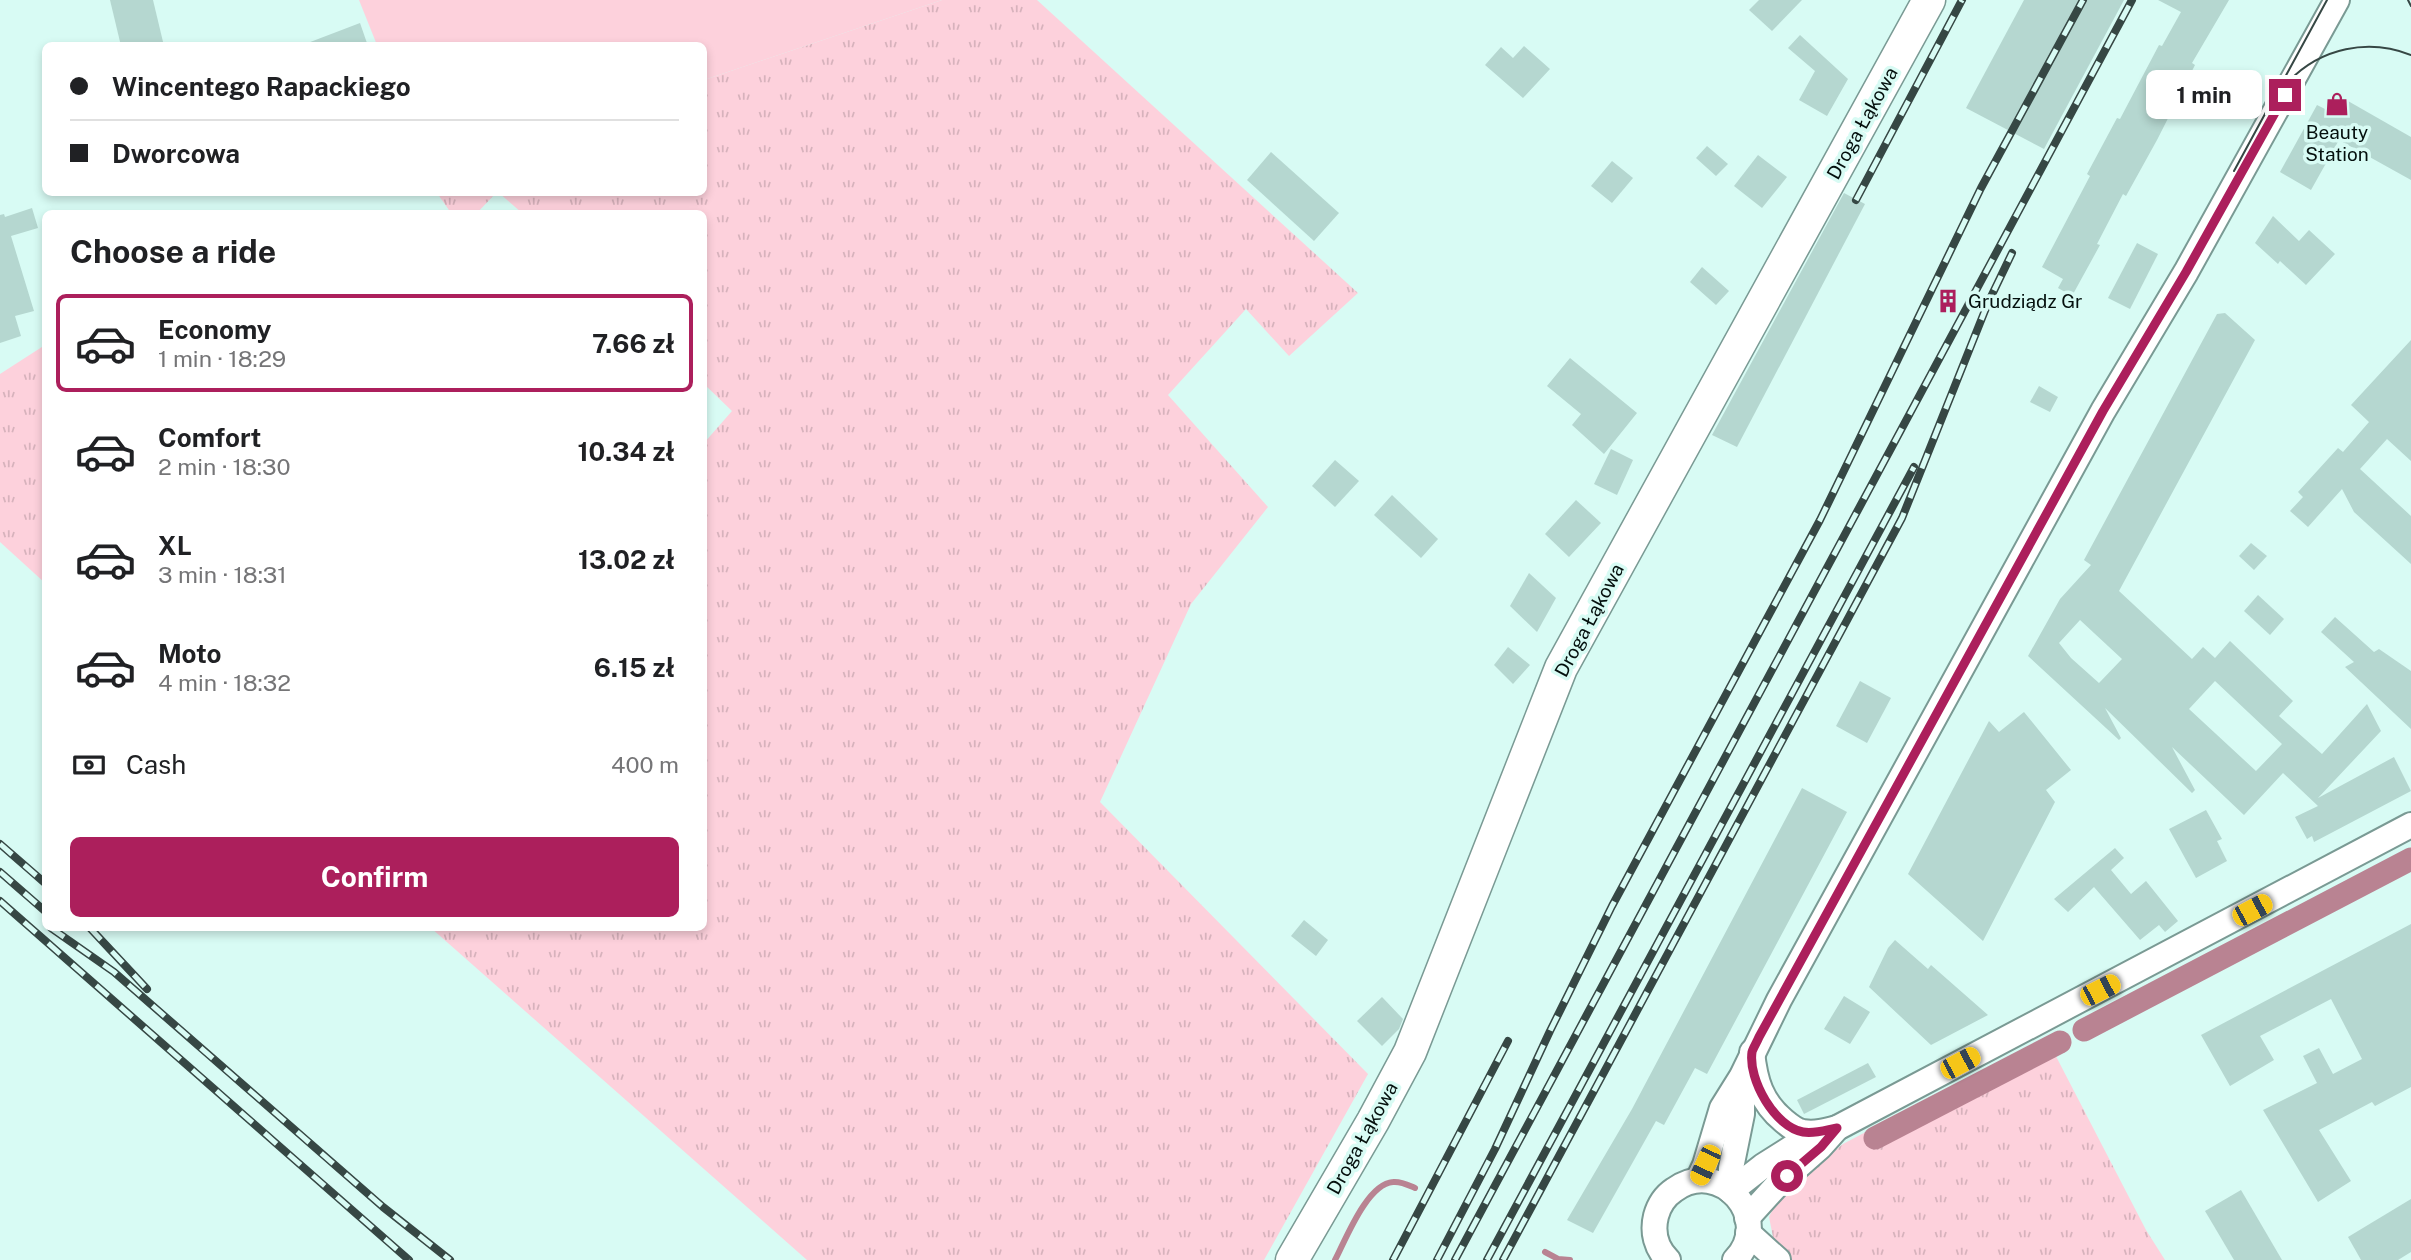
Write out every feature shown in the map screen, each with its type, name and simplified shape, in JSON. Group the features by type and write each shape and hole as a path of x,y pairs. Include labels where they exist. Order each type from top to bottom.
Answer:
{"main road":[{"name":"Droga Łąkowa","path":"1292,1260 1410,1052 1561,668 1929,0"}],"street":[{"path":"1698,1180 1723,1108 1742,1076 1779,999 2103,411 2186,272 2337,0"},
{"path":"1731,1191 1763,1166 1826,1130 2411,825"},
{"path":"1752,1052 1760,1093 1774,1113 1801,1132 1826,1130"},
{"path":"1731,1191 1731,1168 1742,1114 1742,1076"},
{"path":"1735,1260 1741,1254 1748,1225 1777,1184 1821,1147 1826,1130"},
{"path":"1660,1256 1654,1224 1658,1208 1667,1195 1680,1185 1698,1180 1712,1181 1731,1191 1738,1198 1748,1225 1778,1260"}],"green space":[{"path":"359,0 942,0 707,79 707,42 376,42"},
{"path":"942,0 1037,0 1358,293 1289,356 1246,309 1168,395 1268,507 1191,604 1100,802 1368,1074 1264,1260 807,1260 434,931 707,931 707,440 732,411 707,387 707,210 519,210 502,196 707,196 707,79"},
{"path":"439,196 493,196 480,210 449,210"},
{"path":"42,347 42,580 0,542 0,374"},
{"path":"2046,1037 2146,1230 2165,1260 1782,1260 1785,1255 1773,1237 1769,1217 1779,1196 1843,1144"}],"building":[{"path":"110,0 153,0 163,42 120,42"},
{"path":"1759,0 1802,0 1772,31 1749,10"},
{"path":"2024,0 2124,0 2044,149 1966,108"},
{"path":"2158,0 2229,0 2192,63 2195,65 2157,140 2126,196 2123,194 2097,244 2100,245 2072,296 2058,288 2063,279 2042,267 2117,118 2120,119 2159,45 2162,46 2181,12"},
{"path":"360,23 367,42 310,42"},
{"path":"1800,35 1848,79 1827,116 1799,100 1815,71 1788,48"},
{"path":"1524,46 1550,69 1523,98 1485,65 1501,47 1513,58"},
{"path":"2334,93 2411,137 2411,180 2339,140 2311,190 2280,172 2317,105 2325,109"},
{"path":"1707,146 1728,164 1716,176 1696,158"},
{"path":"1271,152 1339,213 1314,241 1247,180"},
{"path":"1758,155 1787,177 1762,208 1734,186"},
{"path":"1612,161 1633,178 1612,203 1591,186"},
{"path":"1844,193 1865,204 1737,447 1712,435"},
{"path":"32,208 38,228 11,236 34,311 15,316 21,336 0,343 0,215 4,214 5,217"},
{"path":"2273,216 2299,241 2309,230 2335,254 2306,285 2255,243"},
{"path":"2137,243 2158,254 2130,309 2108,298"},
{"path":"1702,267 1729,291 1716,305 1690,282"},
{"path":"2225,313 2255,340 2119,591 2192,659 2203,647 2215,658 2230,641 2293,701 2279,716 2322,754 2367,704 2381,731 2318,798 2394,757 2411,791 2314,842 2312,836 2307,839 2295,817 2318,806 2283,773 2244,815 2172,747 2195,790 2192,793 2105,708 2121,738 2119,740 2028,656 2060,599 2091,565 2084,560 2217,314","holes":["2080,620 2122,659 2099,683 2071,658 2059,643","2215,681 2282,744 2256,771 2189,709"]},
{"path":"2411,340 2411,461 2387,439 2360,469 2411,516 2411,564 2354,512 2342,489 2308,527 2290,511 2303,497 2298,492 2338,448 2343,452 2369,422 2351,405"},
{"path":"1570,358 1637,413 1604,454 1572,425 1581,414 1547,386"},
{"path":"2039,386 2058,397 2050,412 2030,402"},
{"path":"1611,449 1633,460 1617,495 1594,484"},
{"path":"1335,460 1359,481 1335,507 1312,486"},
{"path":"1392,495 1438,539 1421,558 1374,515"},
{"path":"1576,500 1601,523 1569,557 1545,534"},
{"path":"2251,543 2267,556 2254,570 2239,556"},
{"path":"1529,573 1556,598 1537,632 1510,606"},
{"path":"2258,595 2284,619 2270,635 2244,611"},
{"path":"2335,617 2374,652 2379,649 2411,671 2411,729 2345,667 2354,662 2321,632"},
{"path":"1508,647 1530,665 1513,684 1494,665"},
{"path":"1860,681 1891,698 1867,743 1836,726"},
{"path":"2024,712 2071,770 2046,790 2055,802 1983,941 1908,874 1989,721 1999,732"},
{"path":"1802,788 1847,812 1707,1074 1695,1068 1664,1125 1656,1121 1593,1233 1567,1220 1632,1109"},
{"path":"2206,810 2222,839 2217,841 2227,861 2196,878 2169,829"},
{"path":"2115,848 2124,858 2111,870 2131,894 2146,881 2178,921 2165,932 2159,925 2140,940 2094,887 2068,912 2054,899"},
{"path":"1304,920 1328,940 1316,956 1291,936"},
{"path":"2411,924 2411,1087 2375,1106 2372,1102 2319,1130 2351,1181 2318,1202 2263,1110 2317,1083 2303,1056 2319,1048 2333,1074 2362,1059 2331,999 2260,1036 2274,1060 2230,1086 2201,1035"},
{"path":"1895,940 1928,969 1931,965 1988,1015 1931,1045 1869,987 1888,948"},
{"path":"1844,996 1870,1012 1850,1044 1824,1029"},
{"path":"1382,997 1403,1019 1399,1029 1382,1046 1357,1021"},
{"path":"1868,1063 1876,1077 1804,1114 1797,1100"},
{"path":"2241,1190 2282,1260 2234,1260 2205,1211"},
{"path":"2411,1199 2411,1252 2398,1260 2361,1260 2348,1237"}],"waterway":[{"path":"2084,1030 2411,859"},
{"path":"1875,1138 2060,1042"},
{"path":"1335,1260 1358,1214 1375,1192 1383,1185 1393,1182 1415,1188"},
{"path":"1545,1252 1558,1259 1570,1260"}],"tram line":[{"path":"2234,171 2327,0"},
{"path":"2408,0 2411,6"},
{"path":"2289,81 2316,61 2346,49 2378,47 2411,55"}],"railway":[{"path":"1856,200 1962,0"},
{"path":"1437,1260 1495,1149 1612,906 1820,520 1981,188 2083,0"},
{"path":"1455,1260 2132,0"},
{"path":"1503,1260 1902,518 1988,303 2012,253"},
{"path":"1487,1260 1914,467"},
{"path":"0,844 42,881"},
{"path":"0,872 42,909"},
{"path":"0,901 409,1260"},
{"path":"55,931 114,972 383,1207 450,1260"},
{"path":"93,931 147,989"},
{"path":"1393,1260 1508,1041"}],"place":[{"name":"Beauty Station","path":"2337,104"},
{"name":"Grudziądz Gr","path":"1948,301"}],"route":[{"path":"1787,1176 1821,1147 1837,1128 1815,1133 1801,1132 1774,1113 1760,1093 1752,1052 2103,411 2160,318 2285,95"}]}
